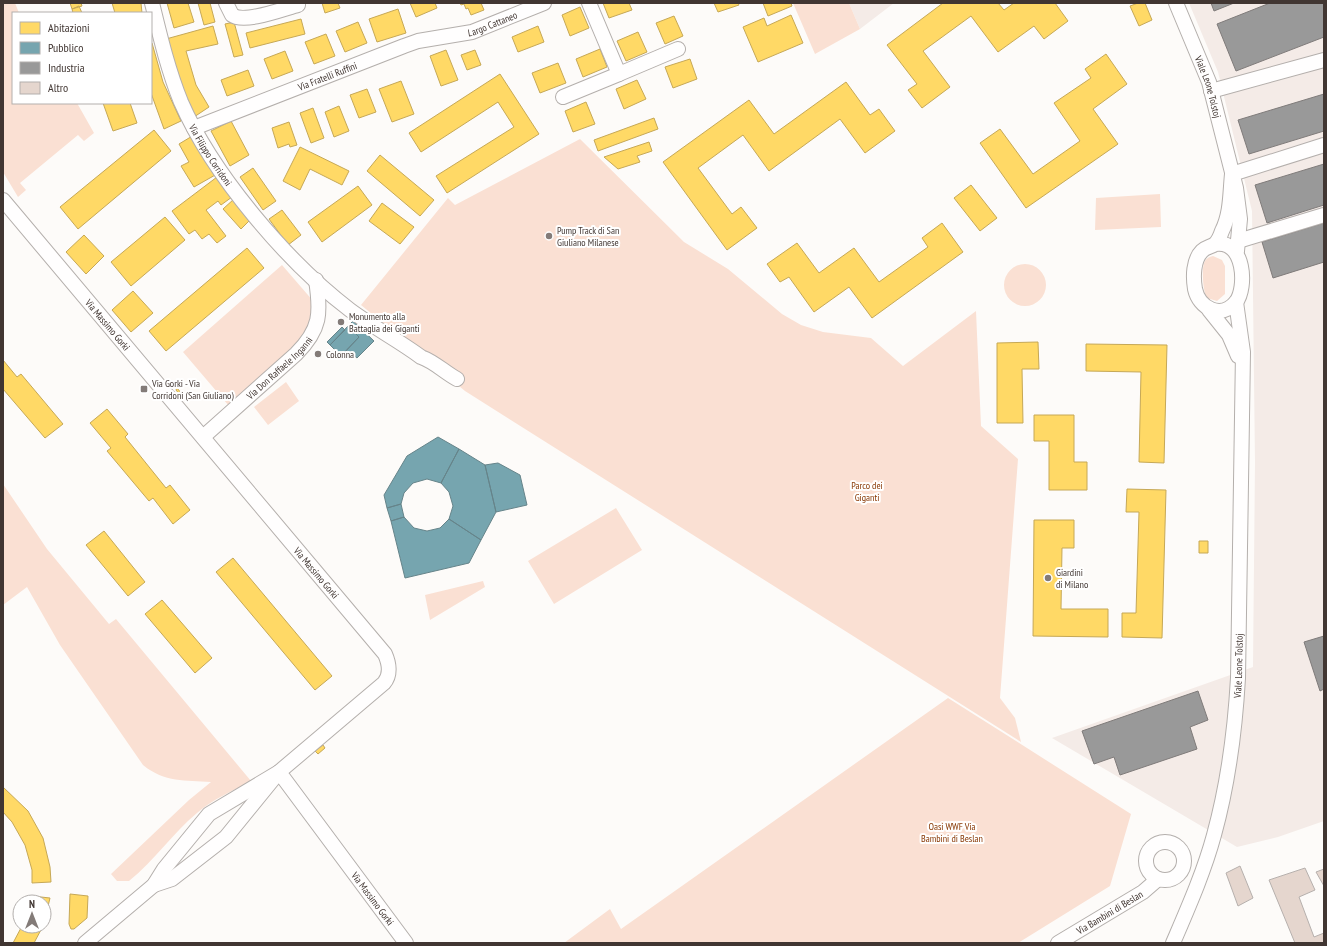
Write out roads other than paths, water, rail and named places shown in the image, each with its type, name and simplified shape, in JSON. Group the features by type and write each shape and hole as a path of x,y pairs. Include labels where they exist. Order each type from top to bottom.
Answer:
{"street":[{"name":"Via Filippo Corridoni","path":"152,3 174,82 194,128 248,207 278,242 316,280 351,310 421,357 433,361 457,379"},
{"path":"226,3 232,15 241,18 250,18 298,5"},
{"name":"Largo Cattaneo","path":"463,35 544,3"},
{"path":"589,3 619,74"},
{"name":"Viale Leone Tolstoj","path":"1173,943 1214,835 1222,801 1234,725 1238,678 1243,352 1236,302 1242,274 1237,246 1239,206 1205,71 1176,3"},
{"name":"Via Fratelli Ruffini","path":"194,128 412,43 463,35"},
{"path":"563,97 678,49"},
{"path":"1211,91 1324,60"},
{"path":"1232,174 1324,145"},
{"name":"Viale Leone Tolstoj","path":"1232,174 1227,218 1215,244 1201,251 1195,264 1194,278 1196,294 1200,302 1209,310 1232,340 1239,358 1242,379"},
{"name":"Via Massimo Gorki","path":"3,200 382,651 388,662 388,677 384,683 279,772 406,943"},
{"path":"1215,244 1237,246 1324,215"},
{"name":"Via Don Raffaele Inganni","path":"203,437 296,354 308,341 315,329 319,314 319,299 316,280"},
{"path":"1209,310 1223,310 1236,302"},
{"path":"154,885 172,880 226,837 279,772"},
{"path":"85,943 154,885 164,869 209,814 279,772"},
{"name":"Via Bambini di Beslan","path":"1058,943 1143,892 1158,879"}],"place":[{"name":"Pump Track di San Giuliano Milanese","path":"549,236"},
{"name":"Monumento alla Battaglia dei Giganti","path":"341,322"},
{"name":"Colonna","path":"318,354"},
{"name":"Via Gorki - Via Corridoni (San Giuliano)","path":"144,389"},
{"name":"Giardini di Milano","path":"1048,578"}],"park label":[{"name":"Parco dei Giganti","path":"867,490"},
{"name":"Oasi WWF Via Bambini di Beslan","path":"952,832"}]}
